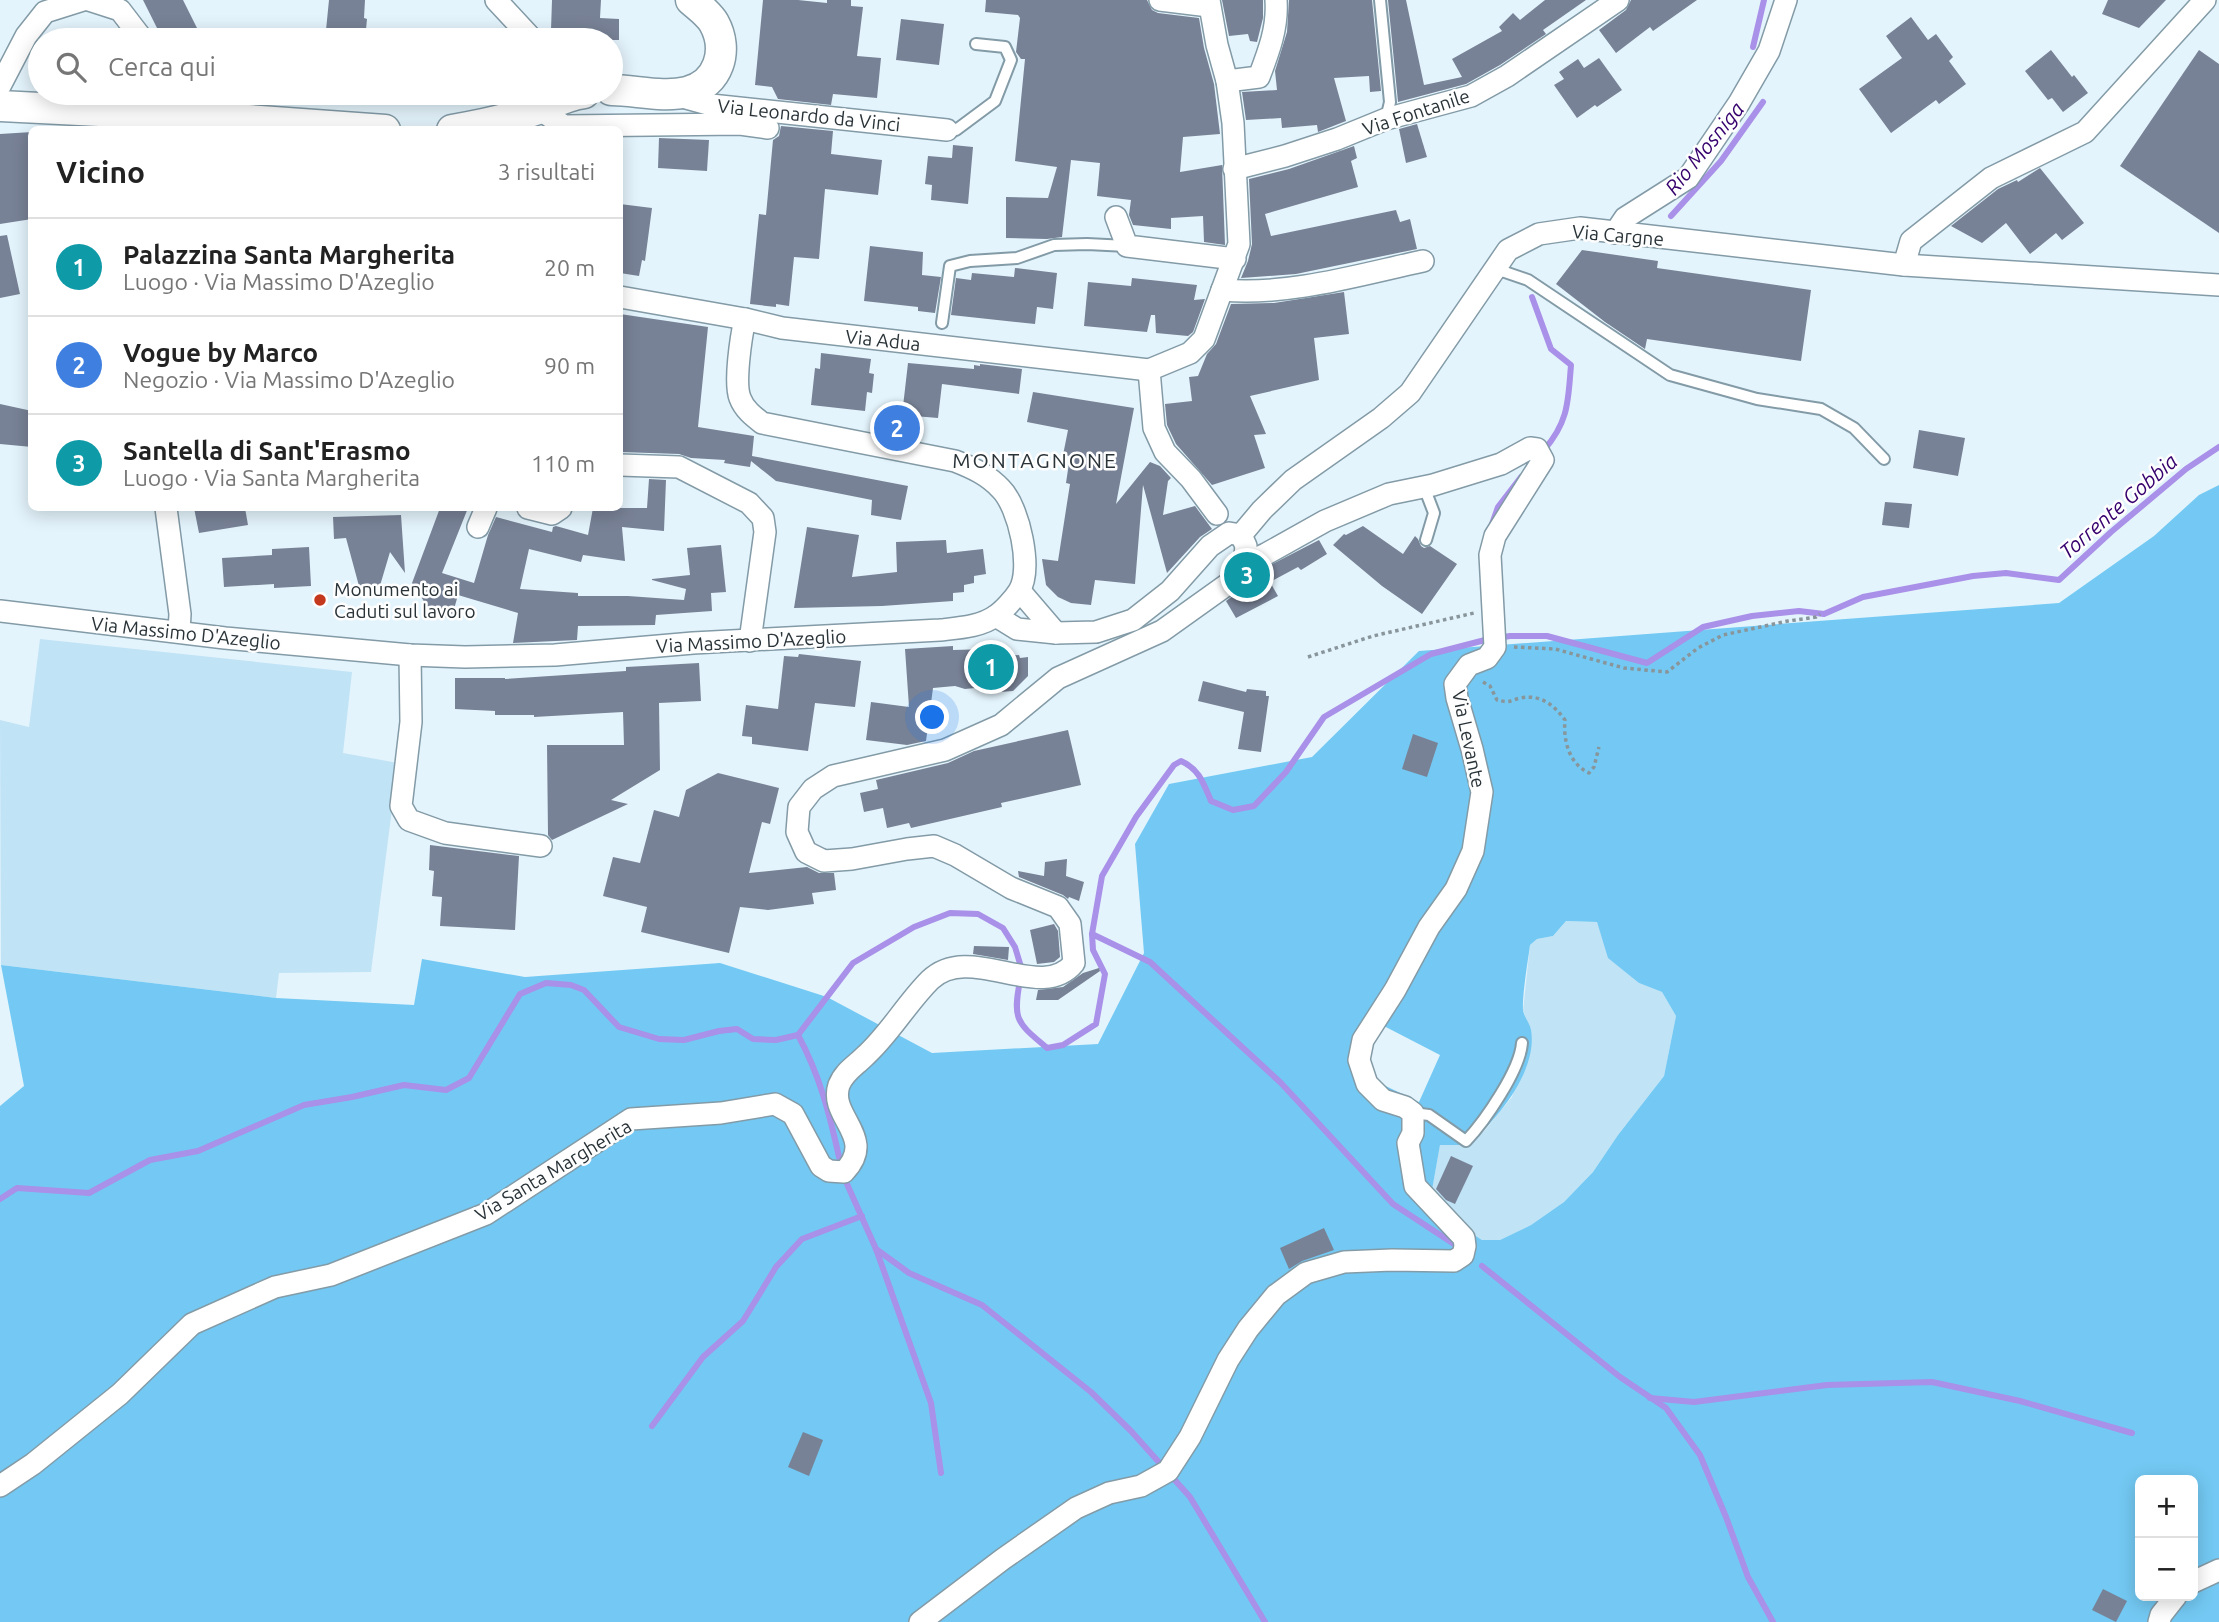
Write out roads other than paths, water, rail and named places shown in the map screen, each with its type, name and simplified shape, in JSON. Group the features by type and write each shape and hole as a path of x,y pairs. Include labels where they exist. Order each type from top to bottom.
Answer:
{"main road":[{"name":"Via Leonardo da Vinci","path":"623,91 672,94 688,92 704,84 717,71 722,54 720,37 713,21 691,0"},
{"path":"0,106 97,121 169,105"},
{"path":"182,105 353,126"},
{"path":"477,126 546,105"}],"street":[{"path":"33,28 46,12 83,0"},
{"path":"89,0 120,10 134,28"},
{"path":"496,0 522,28"},
{"path":"1160,0 1209,3 1227,81 1233,123 1240,233 1235,259 1204,339 1190,353 1149,370 1153,428 1164,452 1191,479 1217,514"},
{"path":"1227,81 1259,77 1271,46 1277,15 1276,0"},
{"name":"Via Fontanile","path":"1234,169 1311,148 1386,119 1471,96 1507,76 1619,0"},
{"path":"1615,233 1625,218 1688,178 1739,103 1769,51 1786,0"},
{"path":"1904,265 1912,241 1991,178 2085,132 2206,0"},
{"path":"0,86 28,34"},
{"name":"Via Leonardo da Vinci","path":"672,94 711,105 947,130"},
{"path":"539,108 564,126 740,124 768,128"},
{"path":"1116,217 1127,246 1235,259"},
{"name":"Via Cargne","path":"996,616 1017,629 1056,633 1096,632 1133,620 1170,591 1210,546 1229,533 1241,534 1293,480 1381,418 1410,393 1508,250 1539,234 1580,228 1904,265 2219,285"},
{"path":"1222,290 1251,293 1307,285 1423,261"},
{"name":"Via Adua","path":"623,298 782,328 1149,370"},
{"path":"744,319 738,395 746,410 762,423 955,461 977,469 1003,490 1016,517 1023,546 1024,571 1020,591 1056,633"},
{"name":"Via Levante","path":"1413,1112 1383,1100 1367,1084 1359,1060 1363,1040 1395,990 1429,927 1456,889 1473,851 1482,792 1455,684 1469,665 1487,658 1494,646 1488,613 1490,555 1495,536 1540,454 1530,448 1500,464 1424,487"},
{"path":"623,465 679,467 749,503 763,518 765,532 750,641"},
{"path":"1241,534 1246,546 1244,564 1266,555 1325,521 1364,504 1390,494 1424,487"},
{"path":"166,511 180,614 179,632"},
{"path":"540,511 552,514 556,511"},
{"name":"Via Santa Margherita","path":"0,1486 33,1464 120,1394 192,1324 275,1287 331,1275 486,1214 631,1119 721,1114 775,1104 793,1114 821,1166 829,1171 844,1172 853,1163 858,1149 852,1128 839,1103 839,1086 846,1072 867,1055 931,979 949,967 971,966 1038,977 1068,971 1074,963 1070,924 1058,907 1012,888 934,846 824,861 806,852 797,832 799,807 813,789 833,776 946,750 1001,725 1058,678 1162,631 1231,581 1244,564"},
{"name":"Via Massimo D'Azeglio","path":"0,611 99,624 410,655 465,657 555,655 694,643 940,630 972,626 996,616 1020,591"},
{"path":"410,655 411,722 401,806 409,820 445,833 541,846"},
{"path":"920,1622 1076,1508 1109,1493 1141,1486 1168,1471 1190,1437 1227,1360 1248,1329 1276,1295 1306,1273 1344,1262 1392,1259 1454,1261 1462,1255 1464,1238 1415,1185 1408,1143 1413,1133 1413,1112"},
{"path":"2198,1580 2219,1570"},
{"path":"2159,1622 2172,1601"}],"lane":[{"path":"1380,0 1390,102 1386,119"},
{"path":"947,130 956,130 995,101 1011,60 1005,47 976,44"},
{"path":"942,323 950,266 970,261 1017,258 1054,245 1127,246"},
{"path":"1496,269 1528,280 1670,375 1757,399 1821,408 1854,428 1884,459"},
{"path":"1424,487 1434,513 1426,540"},
{"path":"1413,1112 1429,1115 1466,1141 1499,1096 1521,1052 1521,1043"}],"waterway":[{"name":"Rio Mosniga","path":"1753,47 1764,0"},
{"name":"Rio Mosniga","path":"1671,216 1721,161 1763,102"},
{"name":"Rio Mosniga","path":"1532,297 1551,349 1571,365 1563,420 1544,450"},
{"name":"Torrente Gobbia","path":"1020,981 1017,1013 1029,1033 1047,1048 1063,1045 1096,1024 1105,974 1093,950 1092,934 1102,876 1136,817 1174,765 1181,761 1196,772 1211,801 1233,810 1254,806 1286,772 1324,717 1431,654 1510,636 1547,636 1647,663 1703,627 1752,616 1799,611 1824,614 1863,597 1973,576 2006,573 2059,580 2186,469 2219,447"},
{"name":"Rio Mosniga","path":"1492,524 1498,507 1521,477"},
{"name":"Torrente Gobbia","path":"0,1199 17,1188 89,1193 150,1160 198,1151 304,1105 404,1085 446,1090 469,1078 520,994 546,983 571,985 584,990 619,1027 659,1039 684,1040 737,1029 753,1039 776,1040 798,1035 853,963 914,927 950,913 978,914 1003,928 1015,947 1022,970"},
{"path":"1092,934 1150,962 1281,1083 1393,1204 1457,1246"},
{"path":"798,1035 823,1094 839,1157"},
{"path":"847,1184 876,1249 931,1403 941,1473"},
{"path":"652,1426 703,1357 743,1321 776,1267 802,1239 862,1216"},
{"path":"876,1249 909,1273 982,1305 1091,1392 1131,1431 1190,1497 1265,1622"},
{"path":"1482,1266 1620,1377 1666,1408 1700,1455 1748,1577 1773,1622"},
{"path":"1650,1398 1694,1402 1827,1385 1932,1382 2020,1401 2132,1433"}],"place":[{"name":"Vogue by Marco","path":"897,428"},
{"name":"Santella di Sant'Erasmo","path":"1247,575"},
{"name":"Monumento ai Caduti sul lavoro","path":"320,600"},
{"name":"Palazzina Santa Margherita","path":"991,667"}],"district":[{"name":"MONTAGNONE","path":"1035,460"}]}
